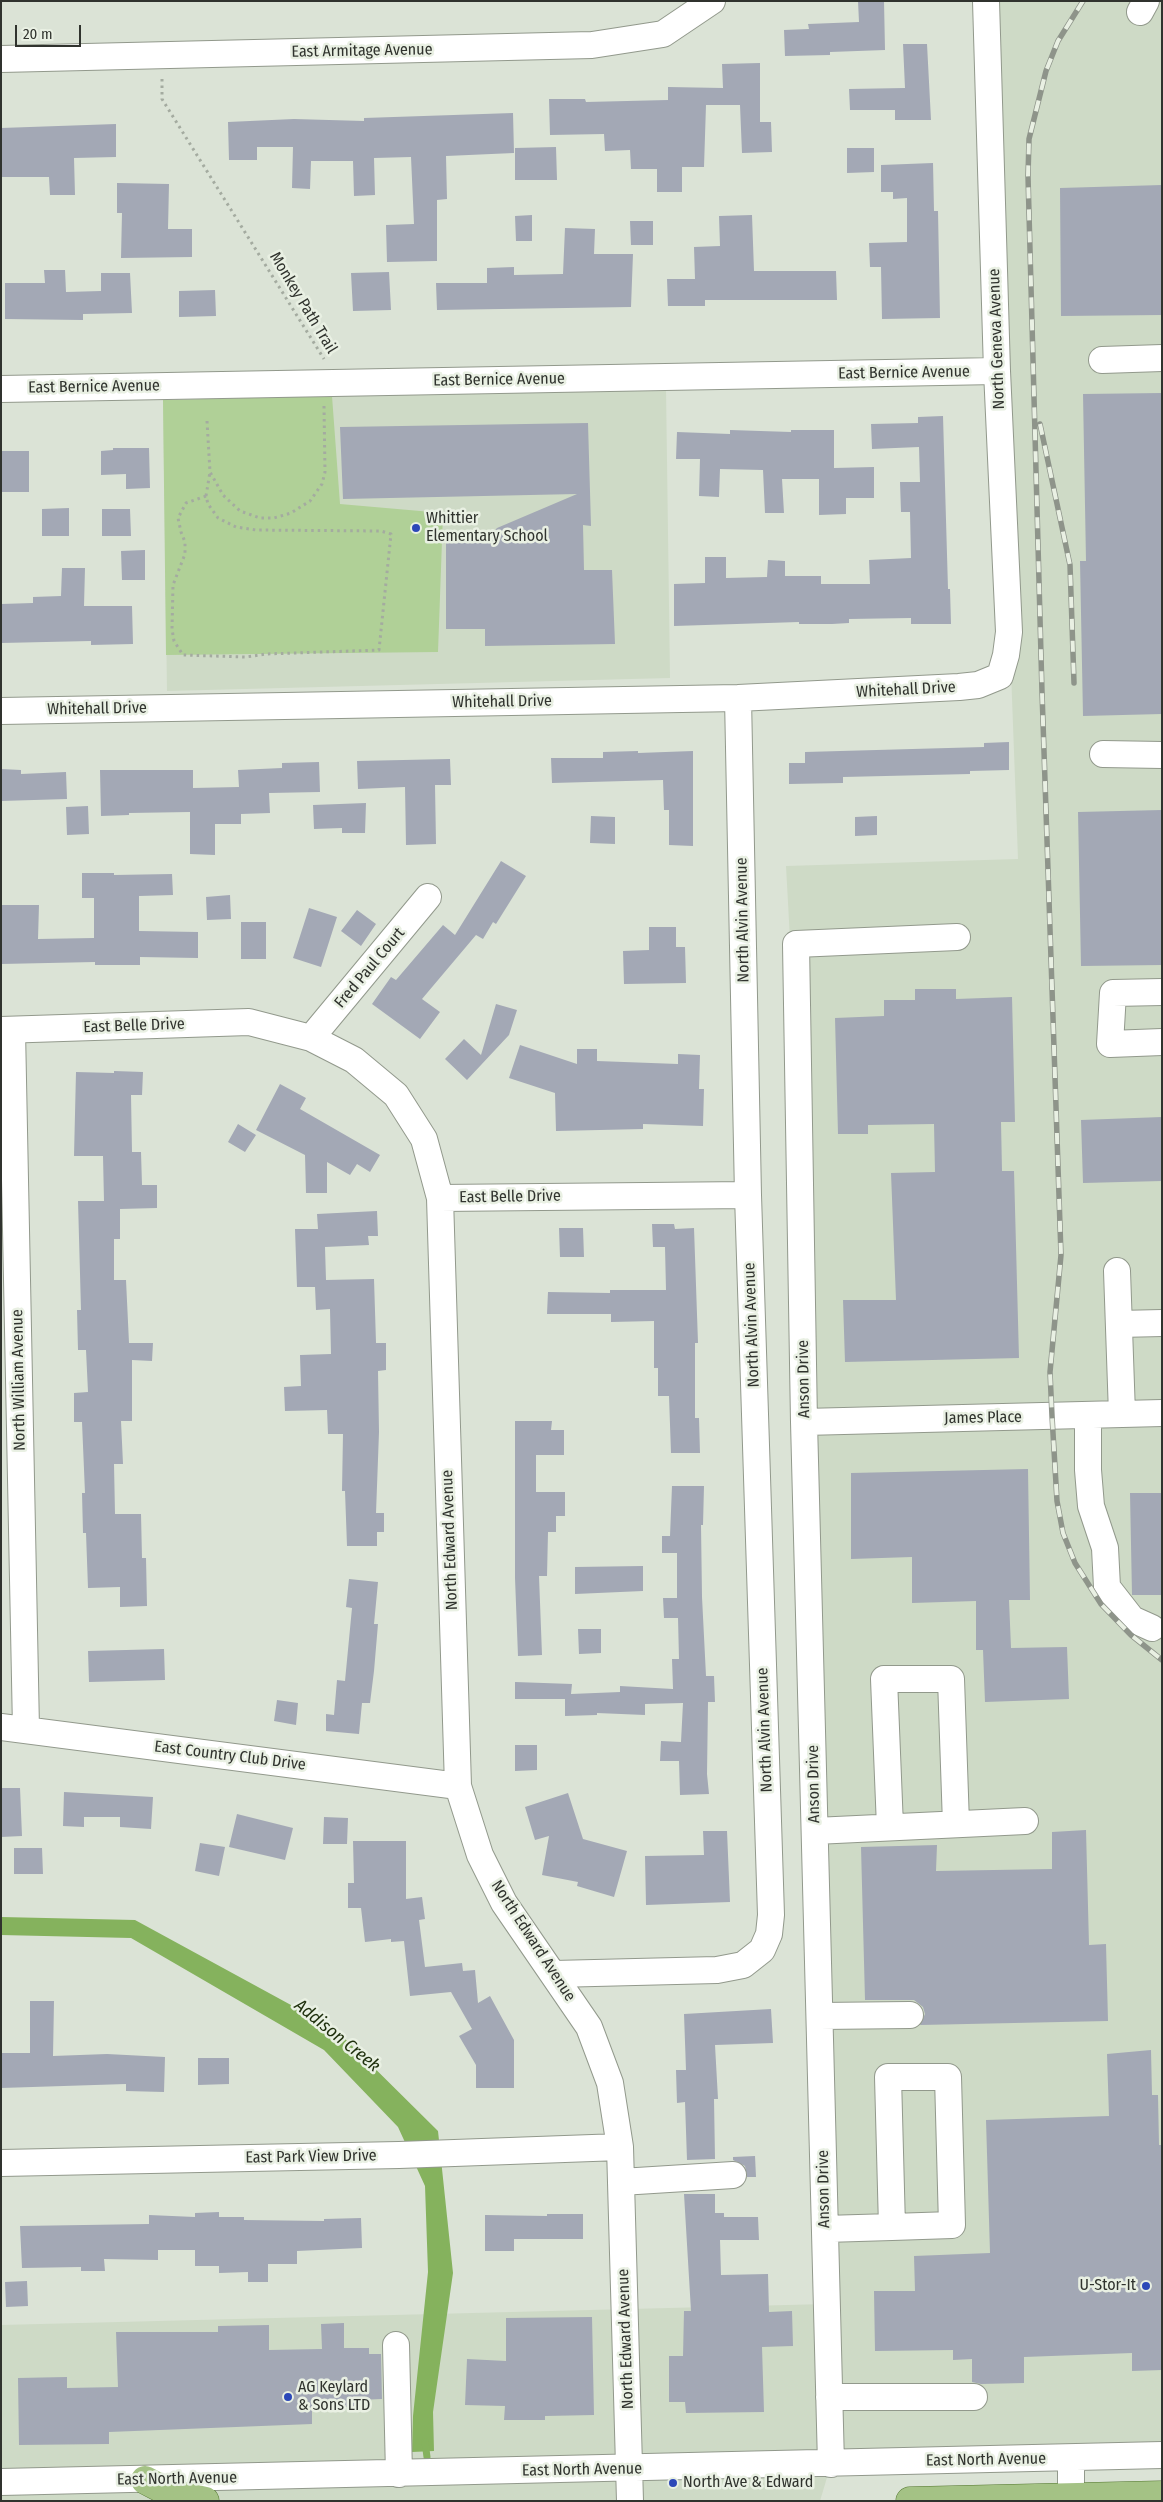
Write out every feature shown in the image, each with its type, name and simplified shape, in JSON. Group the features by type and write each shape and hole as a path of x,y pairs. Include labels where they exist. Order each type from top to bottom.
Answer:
{"main road":[{"path":"145,2480 170,2493 204,2501"},
{"path":"910,2501 1071,2499 1162,2495"}],"street":[{"name":"East Armitage Avenue","path":"1,60 592,45 663,34 712,1"},
{"name":"North Geneva Avenue","path":"986,1 997,371 1009,632 1000,676"},
{"path":"1102,360 1162,358"},
{"name":"East Bernice Avenue","path":"1,389 997,371"},
{"name":"Whitehall Drive","path":"1,711 738,698 959,687 978,685 1000,676"},
{"name":"North Alvin Avenue","path":"554,1974 717,1970 743,1965 762,1950 769,1934 772,1915 748,1194 738,698"},
{"path":"1103,754 1162,755"},
{"name":"Fred Paul Court","path":"311,1038 428,897"},
{"name":"Anson Drive","path":"831,2464 804,1422 796,944 957,937"},
{"path":"1162,992 1113,993 1110,1044 1162,1042"},
{"name":"East Belle Drive","path":"6,1030 249,1022 311,1038 354,1060 396,1096 424,1139 440,1198 748,1194"},
{"name":"North William Avenue","path":"6,1030 14,1728"},
{"name":"North Edward Avenue","path":"440,1198 458,1786 480,1855 504,1903 589,2028 610,2083 620,2147 630,2501"},
{"path":"1118,1271 1122,1414"},
{"path":"1119,1324 1162,1323"},
{"name":"James Place","path":"804,1422 1162,1413"},
{"path":"1088,1415 1091,1506 1105,1548 1107,1587 1132,1619 1152,1628"},
{"path":"890,1827 884,1679 951,1679 956,1824"},
{"name":"East Country Club Drive","path":"14,1728 458,1786"},
{"path":"815,1831 1025,1821"},
{"path":"820,2016 910,2015"},
{"path":"825,2229 892,2227 952,2225 948,2077 888,2077 892,2227"},
{"name":"East Park View Drive","path":"1,2163 399,2155 620,2147"},
{"path":"621,2182 733,2175"},
{"path":"396,2345 399,2474"},
{"path":"829,2398 974,2397"},
{"name":"East North Avenue","path":"1,2482 630,2469 1162,2455"},
{"path":"1071,2458 1071,2499"}],"path":[{"name":"Monkey Path Trail","path":"162,56 162,99 327,363 327,383 323,416 325,472 322,484 310,501 291,513 274,518 260,518 240,511 223,495 210,472 207,421"},
{"path":"206,496 186,503 178,518 185,542 185,554 173,585 172,629 174,641 183,654 246,658 266,654 380,650 391,534 381,530 256,530 236,527 218,518 208,504 206,496 210,472"}],"shaded area":[{"path":"986,1 1162,1 1162,2455 831,2464 820,2501 1,2501 1,2325 826,2304 799,1104 786,866 1018,859"},
{"name":"Whittier Elementary School","path":"666,388 670,678 167,691 163,400"},
{"path":"332,396 340,504 443,513 438,652 166,655 163,400"}],"water":[{"path":"1,1917 135,1920 335,2029 438,2131 453,2273 433,2412 434,2451 412,2452 413,2416 428,2272 425,2186 398,2127 324,2050 131,1938 1,1935"}],"building":[{"path":"858,1 884,1 885,50 830,52 830,55 785,56 784,30 809,29 808,24 859,22"},
{"path":"903,44 927,44 931,120 895,120 895,110 850,110 849,89 905,88"},
{"path":"760,63 760,122 771,122 772,152 742,153 740,105 706,105 704,167 682,167 682,192 657,192 657,169 631,169 630,150 605,151 604,134 550,135 549,99 585,99 586,102 668,100 668,87 723,88 722,64"},
{"path":"513,113 514,153 446,156 447,199 437,200 437,261 387,262 386,225 414,224 411,157 374,158 375,195 354,196 353,161 311,161 310,189 292,188 293,147 257,147 257,160 229,160 228,122 294,119 364,121 364,118"},
{"path":"116,124 116,157 74,158 75,195 50,195 49,177 1,177 1,128"},
{"path":"556,147 557,180 515,180 515,148"},
{"path":"847,148 874,148 874,172 847,173"},
{"path":"933,163 934,211 938,211 940,318 882,319 881,267 870,267 869,243 907,242 907,198 893,199 893,192 881,192 881,165"},
{"path":"117,183 169,184 168,229 192,229 192,257 121,258 122,213 117,213"},
{"path":"1162,185 1162,315 1061,316 1060,188"},
{"path":"532,215 532,241 516,241 515,216"},
{"path":"752,215 754,271 836,271 837,300 705,300 705,306 668,306 667,279 695,279 694,247 720,246 719,216"},
{"path":"630,221 653,221 653,245 631,245"},
{"path":"565,228 595,229 594,254 633,254 631,307 437,310 436,283 487,283 487,268 514,267 514,275 563,274"},
{"path":"44,270 65,270 66,292 101,291 101,273 130,273 132,313 83,314 83,320 5,319 5,283 45,283"},
{"path":"389,272 391,310 353,311 351,273"},
{"path":"215,290 216,316 179,317 179,291"},
{"path":"1162,393 1162,714 1083,716 1080,561 1086,561 1083,394"},
{"path":"943,416 948,589 950,589 951,624 911,624 911,618 849,619 849,623 832,624 799,624 799,622 674,626 674,584 705,583 705,557 726,557 726,578 767,577 768,560 785,561 785,576 821,576 821,584 870,584 869,560 911,558 910,512 901,512 900,482 920,482 919,447 872,449 871,424 918,423 918,417"},
{"path":"588,423 591,526 583,525 584,570 612,570 615,644 485,646 485,629 446,629 446,541 487,540 497,528 577,494 343,499 340,427"},
{"path":"730,430 791,432 791,430 834,430 834,468 874,467 874,498 846,498 846,514 819,515 819,479 782,479 784,513 765,513 763,470 720,469 719,497 699,496 700,459 676,459 677,432 730,434"},
{"path":"113,448 149,448 150,488 126,489 126,474 101,475 101,451 113,450"},
{"path":"1,451 29,451 29,492 1,492"},
{"path":"69,508 69,536 42,536 42,509"},
{"path":"102,509 130,509 131,536 102,536"},
{"path":"145,550 145,580 122,580 121,551"},
{"path":"62,568 85,568 84,606 132,606 133,644 91,645 91,641 1,643 1,604 33,603 33,597 61,596"},
{"path":"1009,742 1009,770 970,771 970,774 843,777 843,783 789,784 789,763 805,763 805,752 984,747 984,743"},
{"path":"638,751 638,753 693,751 693,846 669,845 669,810 664,810 663,780 552,783 551,758 603,758 603,752"},
{"path":"450,759 451,785 435,785 436,844 406,845 405,787 358,789 357,761"},
{"path":"319,762 320,792 269,793 270,813 241,814 241,824 215,824 215,855 190,854 190,812 129,813 129,815 101,816 100,770 193,770 193,788 239,787 238,770 282,768 282,763"},
{"path":"1,769 21,770 21,774 66,772 67,799 1,801"},
{"path":"366,803 365,833 342,833 342,828 314,829 313,805"},
{"path":"88,806 89,834 67,835 66,807"},
{"path":"1162,810 1162,965 1081,966 1078,812"},
{"path":"591,816 615,817 615,844 590,843"},
{"path":"877,816 877,835 855,836 855,817"},
{"path":"501,861 526,876 496,924 493,922 483,939 476,935 422,999 440,1012 420,1039 372,1004 391,977 396,980 443,925 455,935"},
{"path":"82,873 114,873 114,875 172,874 173,895 139,896 139,931 198,932 198,958 140,957 140,965 95,965 95,962 1,964 1,905 39,905 38,939 94,938 94,898 82,898"},
{"path":"230,895 231,919 207,920 206,897"},
{"path":"309,908 337,917 321,967 293,958"},
{"path":"357,910 376,924 361,946 341,931"},
{"path":"241,922 266,922 266,959 241,959"},
{"path":"649,927 676,927 676,947 685,947 686,983 624,984 623,951 649,950"},
{"path":"915,989 956,989 956,999 1012,997 1015,1122 1001,1122 1002,1171 1014,1171 1019,1358 845,1362 843,1300 896,1300 891,1173 935,1172 934,1124 868,1125 868,1134 838,1134 835,1018 884,1016 884,1000 915,1000"},
{"path":"496,1004 517,1010 509,1035 467,1080 445,1059 464,1039 481,1055"},
{"path":"520,1045 577,1064 577,1049 597,1049 597,1061 678,1064 678,1054 700,1055 699,1089 704,1089 703,1126 643,1124 643,1129 556,1131 555,1093 509,1078"},
{"path":"114,1071 143,1072 142,1095 131,1095 132,1152 141,1152 142,1185 157,1185 157,1208 120,1209 120,1239 114,1239 114,1280 126,1280 129,1343 153,1343 152,1361 132,1360 132,1421 121,1421 123,1464 114,1464 115,1514 141,1514 142,1558 146,1558 147,1606 120,1607 120,1587 88,1588 86,1533 83,1533 82,1493 85,1493 82,1422 74,1422 74,1393 88,1392 86,1350 78,1350 77,1310 81,1310 78,1201 104,1201 103,1156 74,1156 76,1072 114,1073"},
{"path":"280,1084 306,1098 300,1109 380,1155 370,1172 357,1164 350,1175 327,1162 327,1193 306,1193 305,1155 256,1130"},
{"path":"1162,1117 1162,1181 1083,1183 1081,1120"},
{"path":"238,1124 256,1135 245,1152 228,1142"},
{"path":"377,1211 378,1236 368,1236 369,1245 325,1247 326,1280 374,1279 376,1343 386,1343 386,1370 378,1371 379,1432 376,1513 384,1513 384,1532 377,1532 377,1546 347,1546 345,1491 342,1491 343,1434 328,1434 327,1410 285,1411 284,1387 301,1386 300,1355 331,1354 330,1309 316,1310 315,1287 297,1287 295,1229 318,1229 317,1214"},
{"path":"652,1224 674,1224 675,1229 694,1228 698,1343 695,1343 695,1418 699,1418 700,1453 671,1453 669,1396 658,1396 658,1368 654,1368 654,1321 611,1322 611,1314 547,1314 548,1292 610,1293 610,1290 666,1290 665,1247 653,1247"},
{"path":"559,1228 583,1228 584,1257 560,1257"},
{"path":"515,1421 552,1421 551,1430 564,1430 564,1455 536,1455 536,1492 565,1492 565,1516 556,1516 556,1532 548,1532 547,1576 539,1576 542,1655 518,1656 515,1578"},
{"path":"1028,1469 1030,1600 1009,1600 1011,1648 1067,1647 1069,1699 985,1702 983,1650 976,1650 976,1601 912,1603 912,1557 851,1559 851,1473"},
{"path":"672,1486 704,1486 703,1525 701,1525 706,1676 714,1676 715,1702 708,1702 707,1774 709,1794 680,1795 679,1761 660,1761 661,1741 681,1742 683,1703 645,1704 645,1715 597,1713 597,1715 565,1716 565,1699 515,1699 515,1682 572,1684 571,1694 620,1692 620,1686 673,1689 672,1659 679,1659 678,1618 664,1618 663,1598 677,1598 677,1553 662,1553 662,1536 670,1536"},
{"path":"1130,1493 1162,1493 1162,1595 1132,1595"},
{"path":"643,1566 643,1591 575,1594 575,1567"},
{"path":"349,1579 378,1582 374,1624 378,1624 370,1703 362,1703 359,1734 326,1731 326,1714 334,1715 337,1680 345,1681 352,1608 346,1607"},
{"path":"578,1629 601,1629 601,1653 579,1654"},
{"path":"164,1649 165,1680 89,1682 88,1651"},
{"path":"277,1700 298,1703 296,1725 274,1721"},
{"path":"515,1745 537,1745 537,1770 515,1771"},
{"path":"1,1788 20,1788 22,1836 1,1837"},
{"path":"64,1792 153,1797 151,1829 120,1827 120,1817 84,1817 84,1827 63,1826"},
{"path":"568,1793 583,1839 627,1851 614,1897 577,1886 578,1882 542,1875 549,1836 535,1840 525,1807"},
{"path":"237,1814 293,1828 285,1860 229,1847"},
{"path":"324,1817 348,1818 347,1844 323,1844"},
{"path":"1086,1830 1089,1945 1106,1944 1108,2021 920,2025 925,2014 923,2007 914,2000 865,2000 861,1847 937,1845 936,1871 1052,1869 1052,1832"},
{"path":"703,1831 727,1831 730,1902 646,1905 645,1856 704,1855"},
{"path":"353,1841 406,1841 406,1899 422,1897 425,1919 419,1920 425,1967 462,1963 463,1971 475,1970 478,2003 490,1996 514,2040 514,2088 476,2088 476,2065 459,2036 472,2029 451,1992 410,1996 404,1941 391,1942 391,1939 365,1942 361,1908 348,1908 348,1883 354,1883"},
{"path":"200,1843 225,1847 219,1876 195,1871"},
{"path":"14,1848 42,1848 43,1874 14,1874"},
{"path":"30,2001 54,2001 53,2056 107,2054 165,2057 164,2092 126,2091 126,2084 1,2088 1,2053 30,2053"},
{"path":"771,2009 773,2043 715,2045 718,2099 714,2099 715,2159 687,2160 685,2102 677,2103 676,2070 686,2070 684,2014"},
{"path":"1151,2050 1152,2095 1158,2095 1159,2145 1162,2145 1162,2370 1132,2371 1132,2353 1024,2357 1024,2383 981,2384 972,2382 972,2359 953,2360 953,2350 875,2351 874,2291 915,2291 914,2256 990,2253 986,2120 1109,2116 1107,2054"},
{"path":"198,2058 229,2058 229,2084 198,2085"},
{"path":"755,2156 756,2177 747,2177 745,2166 733,2160 733,2157"},
{"path":"684,2194 715,2194 715,2213 724,2213 724,2217 758,2217 759,2240 720,2240 721,2275 768,2274 769,2312 792,2311 793,2346 762,2347 764,2412 686,2413 685,2402 669,2402 669,2356 683,2356 684,2311 691,2311"},
{"path":"219,2212 219,2217 244,2217 244,2220 324,2221 324,2219 361,2218 362,2248 297,2251 297,2264 268,2264 268,2282 248,2282 248,2272 219,2273 219,2266 195,2266 195,2250 158,2250 158,2260 104,2259 105,2271 81,2271 81,2267 22,2268 20,2226 149,2224 149,2215 195,2217 195,2213"},
{"path":"547,2214 583,2214 583,2239 514,2239 514,2251 485,2251 485,2215 547,2216"},
{"path":"27,2281 28,2306 6,2307 5,2282"},
{"path":"592,2317 594,2415 545,2416 545,2420 504,2420 505,2406 465,2405 467,2359 506,2361 506,2318"},
{"path":"344,2323 344,2348 369,2348 369,2354 381,2354 382,2399 358,2400 358,2407 312,2407 312,2424 109,2432 109,2444 19,2445 18,2378 67,2377 67,2388 118,2387 116,2332 218,2332 218,2326 269,2325 269,2350 322,2349 321,2324"}],"waterway":[{"name":"Addison Creek","path":"425,2442 427,2457"}],"railway":[{"path":"1083,1 1058,41 1046,71 1029,139 1028,176 1042,692 1061,1255 1050,1372 1052,1416 1057,1501 1063,1533 1075,1563 1101,1604 1131,1635 1162,1660"},
{"path":"1040,424 1070,565 1074,683"}],"place":[{"name":"Whittier Elementary School","path":"416,528"},
{"name":"U-Stor-It","path":"1146,2286"},
{"name":"AG Keylard & Sons LTD","path":"288,2397"},
{"name":"North Ave & Edward","path":"673,2483"}]}
